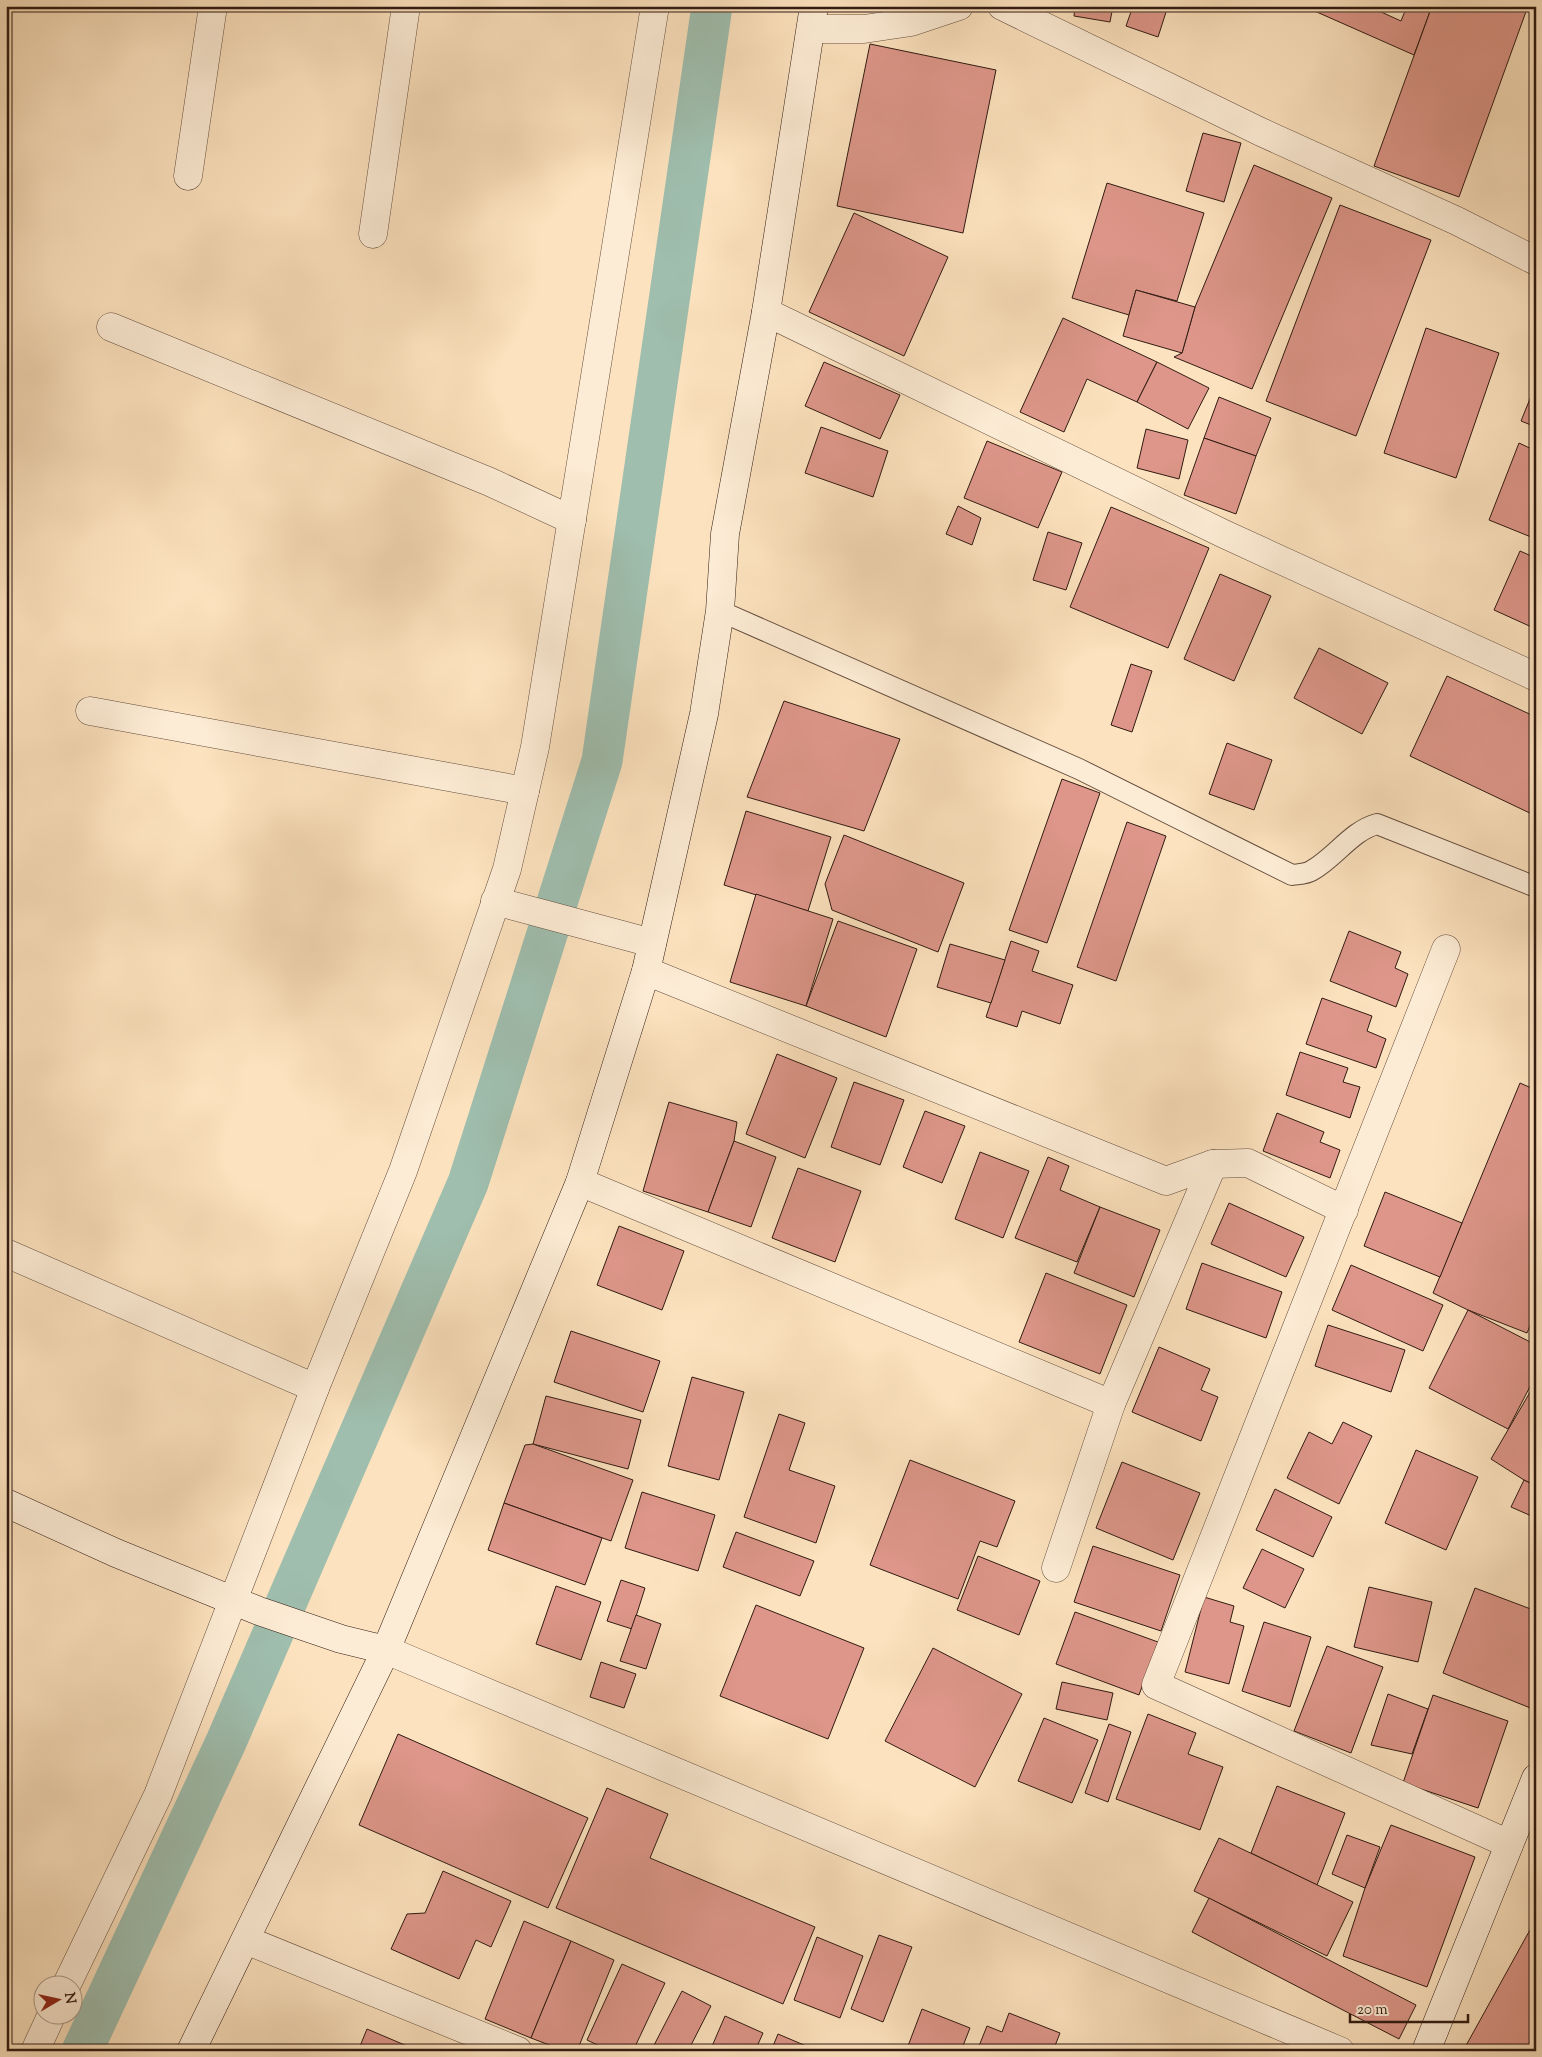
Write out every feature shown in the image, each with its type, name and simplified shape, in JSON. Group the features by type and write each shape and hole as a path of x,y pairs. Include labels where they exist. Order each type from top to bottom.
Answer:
{"street":[{"path":"188,176 213,6"},
{"path":"372,234 406,6"},
{"path":"72,1974 158,1795 315,1388 403,1171 507,869 535,747 655,6"},
{"path":"191,2051 386,1650 580,1182 646,971 704,714 720,612 725,534 766,312 813,17 864,29 911,22 959,6"},
{"path":"1002,6 1261,132 1457,221 1536,261"},
{"path":"766,312 1224,534 1536,677"},
{"path":"111,327 490,482 572,520"},
{"path":"90,711 525,790"},
{"path":"495,901 652,944"},
{"path":"1446,949 1156,1685 1509,1844"},
{"path":"646,971 1166,1181 1213,1164 1248,1163 1344,1210"},
{"path":"1056,1568 1111,1404 1213,1164"},
{"path":"580,1182 1111,1404"},
{"path":"6,1253 315,1388"},
{"path":"6,1503 116,1553 234,1599 259,1611 340,1638 386,1650 1340,2051"},
{"path":"1426,2051 1536,1778"},
{"path":"246,1940 518,2051"},
{"path":"35,2051 47,2024"}],"lane":[{"path":"720,612 1079,768 1292,875 1310,872 1366,827 1378,824 1536,887"}],"building":[{"path":"1075,6 1113,6 1110,22 1074,16"},
{"path":"1133,6 1168,6 1158,37 1126,26"},
{"path":"1312,6 1368,6 1401,21 1407,6 1432,6 1414,55 1310,9"},
{"path":"1432,6 1528,6 1459,197 1374,166"},
{"path":"870,44 996,70 963,233 837,206"},
{"path":"1203,133 1241,143 1224,202 1186,191"},
{"path":"1254,165 1332,198 1252,389 1174,357 1182,353 1195,307"},
{"path":"1107,183 1204,213 1177,301 1136,290 1129,315 1072,298"},
{"path":"1340,205 1431,240 1356,436 1266,401"},
{"path":"854,213 948,257 904,356 809,312"},
{"path":"1136,290 1195,307 1182,353 1123,336"},
{"path":"1063,318 1157,362 1137,402 1087,379 1064,432 1020,412"},
{"path":"1426,328 1499,353 1456,478 1384,453"},
{"path":"824,362 900,395 880,439 805,406"},
{"path":"1157,362 1209,388 1188,429 1137,402"},
{"path":"1536,384 1536,427 1521,421"},
{"path":"1219,397 1271,418 1256,456 1204,438"},
{"path":"821,427 888,451 873,497 805,473"},
{"path":"1146,429 1188,440 1179,479 1137,468"},
{"path":"1204,438 1256,456 1236,514 1184,495"},
{"path":"987,441 1062,472 1038,528 964,498"},
{"path":"1519,443 1536,451 1536,539 1489,520"},
{"path":"958,506 981,518 972,545 946,534"},
{"path":"1111,507 1209,548 1168,648 1070,607"},
{"path":"1048,532 1082,543 1066,590 1033,580"},
{"path":"1520,551 1536,558 1536,629 1494,610"},
{"path":"1220,574 1271,596 1234,681 1184,659"},
{"path":"1319,648 1388,683 1362,734 1294,698"},
{"path":"1131,664 1152,671 1132,732 1111,725"},
{"path":"1447,676 1536,717 1536,816 1410,756"},
{"path":"784,701 900,739 864,831 747,797"},
{"path":"1227,743 1272,760 1254,810 1209,794"},
{"path":"1062,779 1100,793 1047,943 1009,930"},
{"path":"746,811 831,837 808,911 724,885"},
{"path":"1127,822 1166,836 1116,981 1077,967"},
{"path":"844,835 964,883 938,952 832,910 825,884"},
{"path":"756,894 833,919 806,1006 730,982"},
{"path":"838,921 917,949 886,1037 806,1006"},
{"path":"1349,931 1401,952 1395,968 1408,974 1396,1007 1330,981"},
{"path":"1011,941 1039,951 1032,971 1073,985 1060,1024 1022,1011 1017,1027 986,1017"},
{"path":"950,944 1005,960 991,1003 937,987"},
{"path":"1322,998 1372,1016 1367,1031 1386,1039 1376,1068 1306,1044"},
{"path":"1300,1052 1348,1068 1343,1082 1360,1087 1350,1118 1286,1095"},
{"path":"777,1054 837,1078 805,1158 746,1134"},
{"path":"854,1082 904,1100 880,1165 831,1147"},
{"path":"1520,1083 1536,1090 1536,1252 1532,1261 1536,1263 1536,1312 1527,1333 1468,1310 1433,1293"},
{"path":"669,1102 737,1122 734,1141 708,1212 643,1191"},
{"path":"925,1111 965,1126 942,1183 903,1167"},
{"path":"1277,1113 1324,1132 1320,1142 1340,1150 1330,1178 1263,1151"},
{"path":"734,1141 776,1157 751,1227 708,1212"},
{"path":"980,1152 1029,1171 1003,1238 955,1219"},
{"path":"1048,1157 1069,1166 1060,1190 1100,1207 1077,1262 1015,1238"},
{"path":"798,1168 861,1191 835,1262 772,1238"},
{"path":"1385,1192 1462,1223 1440,1277 1364,1246"},
{"path":"1229,1203 1304,1237 1286,1277 1211,1244"},
{"path":"1100,1207 1160,1230 1134,1297 1074,1273"},
{"path":"619,1226 684,1251 662,1310 597,1285"},
{"path":"1202,1263 1282,1292 1266,1338 1186,1309"},
{"path":"1351,1265 1443,1305 1423,1351 1332,1310"},
{"path":"1046,1273 1127,1305 1100,1374 1019,1342"},
{"path":"1468,1310 1536,1345 1536,1375 1508,1429 1429,1388"},
{"path":"1328,1325 1405,1350 1391,1392 1315,1366"},
{"path":"571,1331 660,1361 643,1412 554,1382"},
{"path":"1159,1347 1210,1369 1201,1390 1218,1397 1201,1441 1132,1412"},
{"path":"692,1377 744,1392 719,1480 668,1466"},
{"path":"1536,1382 1536,1486 1491,1459"},
{"path":"546,1396 641,1420 628,1469 533,1444"},
{"path":"779,1414 805,1423 789,1470 835,1486 816,1543 744,1517"},
{"path":"1343,1422 1372,1436 1339,1504 1287,1478 1309,1432 1332,1444"},
{"path":"533,1444 633,1480 611,1541 504,1503 525,1445"},
{"path":"1416,1450 1478,1477 1446,1550 1385,1523"},
{"path":"910,1460 1015,1501 997,1547 980,1541 958,1599 870,1565"},
{"path":"1122,1462 1200,1493 1173,1560 1096,1528"},
{"path":"1524,1480 1536,1486 1536,1518 1511,1507"},
{"path":"1275,1489 1332,1517 1313,1557 1256,1530"},
{"path":"642,1492 715,1515 698,1571 625,1548"},
{"path":"504,1503 602,1538 585,1585 488,1550"},
{"path":"736,1532 814,1561 800,1596 723,1567"},
{"path":"1093,1546 1180,1575 1161,1631 1074,1602"},
{"path":"1262,1549 1304,1569 1285,1608 1243,1588"},
{"path":"978,1556 1040,1581 1019,1635 957,1610"},
{"path":"621,1580 645,1588 632,1629 607,1621"},
{"path":"556,1586 601,1602 581,1660 536,1644"},
{"path":"1369,1587 1432,1602 1418,1662 1354,1647"},
{"path":"1475,1588 1536,1611 1536,1703 1533,1709 1443,1673"},
{"path":"1204,1597 1234,1606 1230,1622 1244,1626 1229,1684 1185,1672"},
{"path":"756,1605 864,1648 828,1739 720,1696"},
{"path":"1075,1612 1158,1642 1139,1695 1056,1664"},
{"path":"636,1615 661,1624 646,1669 620,1661"},
{"path":"1264,1622 1311,1637 1290,1707 1242,1691"},
{"path":"1327,1646 1383,1667 1351,1753 1294,1731"},
{"path":"933,1648 1022,1694 975,1787 885,1741"},
{"path":"601,1662 636,1674 624,1708 590,1697"},
{"path":"1062,1682 1113,1693 1107,1720 1056,1709"},
{"path":"1388,1694 1428,1709 1412,1754 1371,1745"},
{"path":"1433,1695 1508,1721 1478,1808 1403,1783"},
{"path":"1148,1714 1196,1733 1188,1754 1223,1767 1200,1830 1116,1799"},
{"path":"1044,1718 1098,1740 1072,1803 1018,1781"},
{"path":"1109,1724 1131,1732 1108,1802 1085,1793"},
{"path":"398,1734 588,1818 548,1908 359,1825"},
{"path":"1277,1786 1345,1813 1317,1885 1251,1853"},
{"path":"607,1788 668,1814 650,1858 815,1927 783,2004 556,1908"},
{"path":"1391,1825 1475,1857 1427,1987 1343,1956 1365,1888"},
{"path":"1347,1835 1380,1847 1365,1888 1332,1874"},
{"path":"1219,1838 1353,1902 1327,1956 1194,1891"},
{"path":"443,1871 511,1901 491,1947 476,1940 459,1979 391,1949 407,1914 425,1913"},
{"path":"1209,1898 1416,2005 1399,2039 1192,1932"},
{"path":"1536,1919 1536,2051 1463,2051"},
{"path":"524,1921 571,1941 531,2038 485,2019"},
{"path":"879,1935 912,1947 883,2022 851,2009"},
{"path":"817,1937 863,1956 840,2018 794,2000"},
{"path":"571,1941 614,1960 577,2051 565,2051 531,2038"},
{"path":"622,1964 665,1983 633,2051 610,2051 587,2040"},
{"path":"682,1991 711,2006 688,2051 651,2051"},
{"path":"922,2009 970,2028 961,2051 921,2051 908,2046"},
{"path":"1009,2013 1060,2033 1053,2051 977,2051 987,2026 1002,2032"},
{"path":"725,2016 763,2033 755,2051 710,2051"},
{"path":"367,2029 419,2051 358,2051"},
{"path":"778,2034 818,2051 771,2051"}],"waterway":[{"path":"82,2051 226,1742 468,1183 602,761 712,6"}]}
